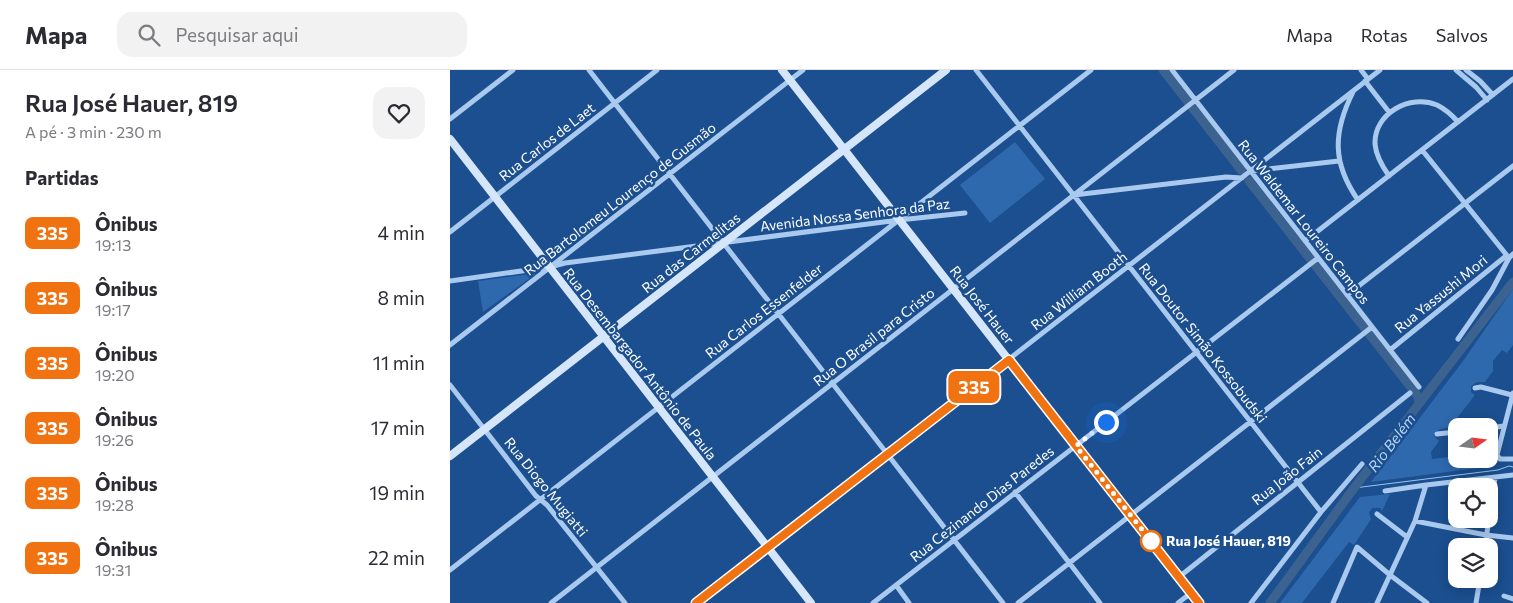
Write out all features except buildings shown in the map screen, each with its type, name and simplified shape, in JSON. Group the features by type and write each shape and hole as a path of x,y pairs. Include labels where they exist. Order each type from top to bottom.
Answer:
{"main road":[{"name":"Rua José Hauer","path":"782,70 1199,603"},
{"name":"Rua das Carmelitas","path":"450,456 946,70"},
{"name":"Rua Desembargador Antônio de Paula","path":"450,139 811,603"}],"street":[{"path":"450,119 513,70"},
{"path":"589,70 1002,603"},
{"name":"Rua Carlos de Laet","path":"450,232 657,70"},
{"name":"Rua Bartolomeu Lourenço de Gusmão","path":"450,345 803,70"},
{"name":"Rua Doutor Simão Kossobudski","path":"976,70 1321,512"},
{"name":"Rua Carlos Essenfelder","path":"450,570 1091,70"},
{"name":"Rua Waldemar Loureiro Campos","path":"1172,70 1192,103 1250,171 1305,241 1316,259 1347,295 1419,387"},
{"name":"Rua O Brasil para Cristo","path":"551,603 1234,70"},
{"path":"1360,70 1389,112"},
{"name":"Rua William Booth","path":"696,603 1380,70"},
{"path":"1456,70 1487,100"},
{"path":"1466,70 1493,95"},
{"path":"1469,81 1474,76"},
{"path":"1305,241 1513,79"},
{"path":"1354,90 1343,115 1338,142 1339,161 1347,182 1358,200"},
{"path":"1389,176 1379,160 1376,146 1377,132 1380,124 1389,112 1404,104 1430,103 1445,110 1458,122"},
{"path":"1422,150 1509,256 1492,290 1458,339"},
{"path":"1250,171 1339,161"},
{"path":"1347,295 1513,166"},
{"path":"1074,196 1226,177 1242,178"},
{"name":"Avenida Nossa Senhora da Paz","path":"450,280 550,267 565,263 965,213"},
{"name":"Rua Yassushi Mori","path":"1390,350 1509,256"},
{"name":"Rua Cezinando Dias Paredes","path":"873,603 1316,259"},
{"path":"1489,270 1496,281"},
{"path":"1018,603 1371,328"},
{"name":"Rua Diogo Mugiatti","path":"450,385 625,603"},
{"path":"1475,388 1481,387 1513,394 1498,448"},
{"name":"Rua João Fain","path":"1178,577 1410,393"},
{"path":"1498,427 1504,426"},
{"path":"1437,434 1448,433"},
{"path":"1498,458 1504,460 1513,459"},
{"path":"1251,603 1321,512 1362,464"},
{"path":"1495,478 1513,476"},
{"path":"1384,491 1448,483"},
{"path":"1377,603 1415,521 1426,485"},
{"path":"1016,492 1100,603"},
{"path":"1377,514 1407,537"},
{"path":"1415,521 1486,535 1513,538"},
{"path":"1486,538 1487,528"},
{"path":"1333,603 1357,547 1425,602"},
{"path":"896,585 909,603"},
{"path":"1476,603 1478,588"},
{"path":"1178,603 1191,593"},
{"path":"1504,596 1513,599"}],"shaded area":[{"path":"1015,142 1045,179 990,223 960,185"},
{"path":"537,273 483,312 478,281"},
{"path":"1513,289 1513,345 1507,353 1502,350 1493,361 1493,371 1485,382 1477,382 1471,386 1471,392 1475,395 1457,418 1448,418 1448,428 1438,430 1434,436 1439,441 1431,452 1432,459 1448,457 1448,468 1478,468 1371,482 1463,361"},
{"path":"1390,494 1382,511 1380,508 1372,508 1369,513 1371,519 1354,545 1349,542 1302,603 1280,603 1360,497"}],"waterway":[{"path":"1163,70 1241,170"},
{"path":"1249,181 1417,395 1419,402"},
{"name":"Rio Belém","path":"1270,603 1354,488 1513,282"},
{"path":"1354,488 1498,470 1509,466 1513,467"}],"bus line":[{"name":"335","path":"696,603 1009,360 1199,603"}],"place":[{"name":"Rua José Hauer, 819","path":"1151,541"}],"route":[{"path":"1106,422 1076,446 1151,541"}]}
